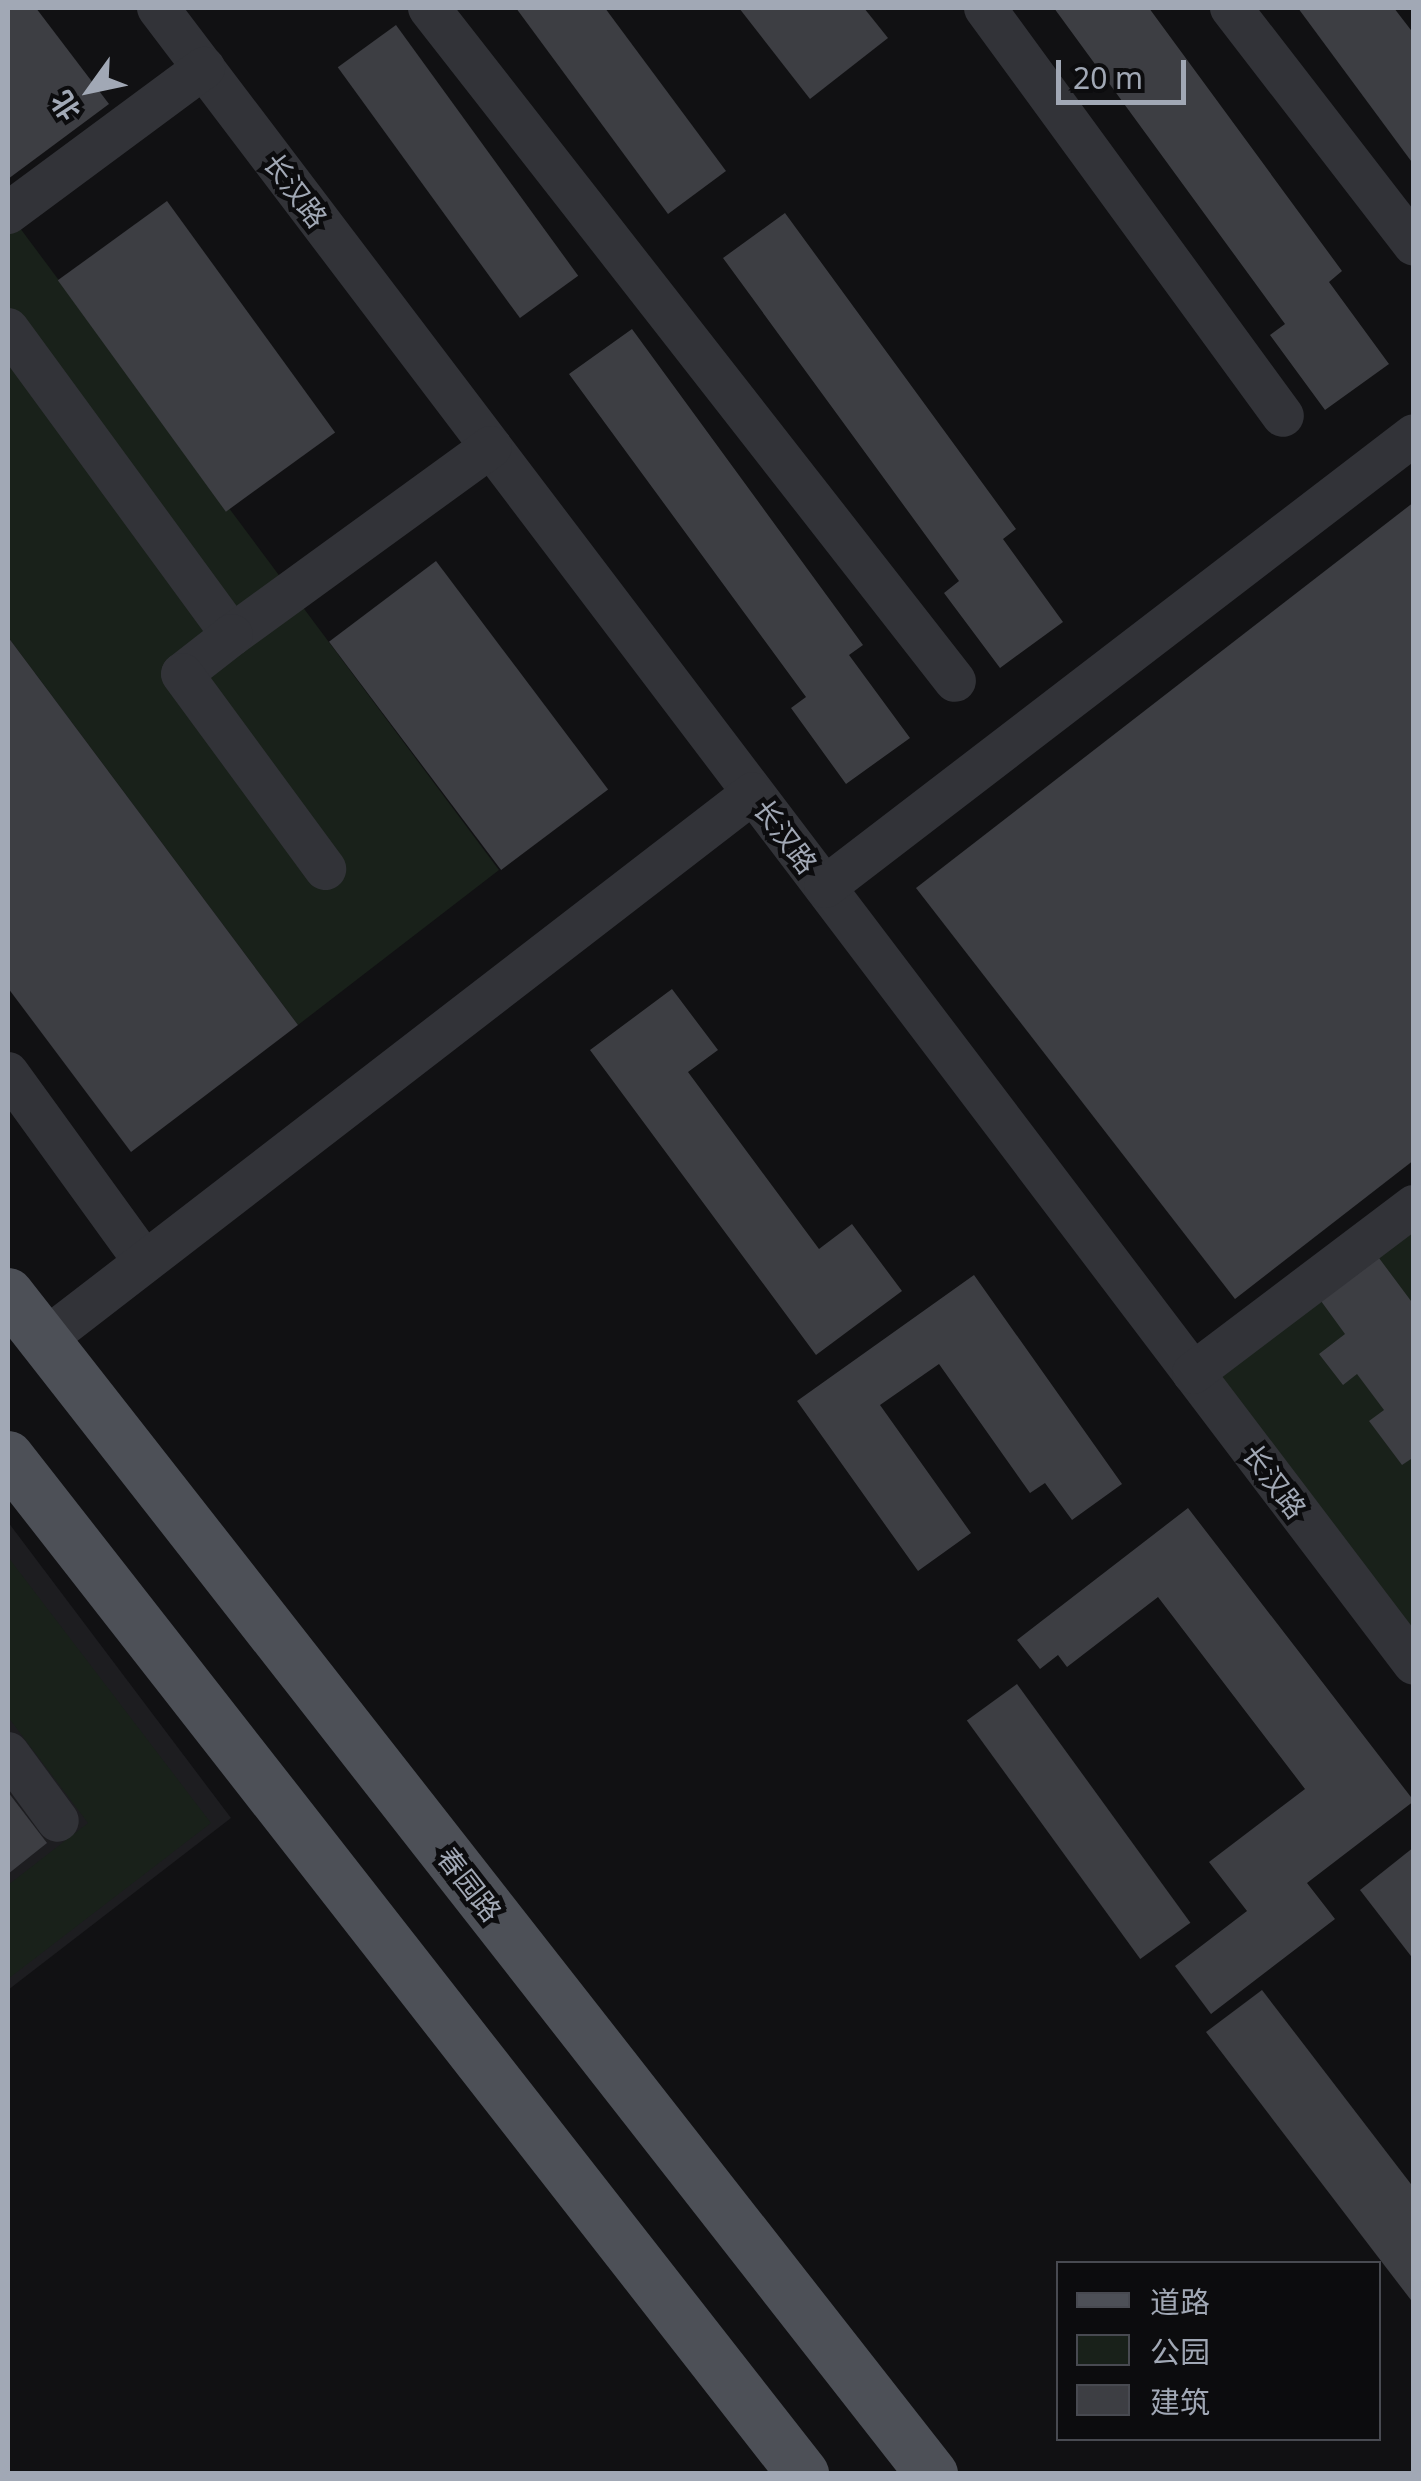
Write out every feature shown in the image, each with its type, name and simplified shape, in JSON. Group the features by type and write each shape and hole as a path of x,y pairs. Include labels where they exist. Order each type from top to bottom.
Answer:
{"main road":[{"name":"春园路","path":"8,1294 929,2464"},
{"path":"8,1460 803,2474"}],"street":[{"name":"长汉路","path":"158,8 1414,1664"},
{"path":"429,8 954,681"},
{"path":"985,8 1283,416"},
{"path":"1231,8 1414,245"},
{"path":"8,213 204,68"},
{"path":"8,329 232,635"},
{"path":"825,888 1414,435"},
{"path":"326,869 182,674 491,447"},
{"path":"44,1340 754,794"},
{"path":"8,1073 145,1262"},
{"path":"1193,1373 1414,1206"},
{"path":"8,1753 58,1822"}],"shaded area":[{"path":"8,1522 231,1818 8,1990"}],"green space":[{"path":"8,212 499,870 298,1025 8,637"},
{"path":"1413,1206 1413,1664 1193,1373"},
{"path":"8,1557 211,1823 8,1979 8,1885 88,1823 8,1717"}],"building":[{"path":"8,8 36,8 109,104 8,179"},
{"path":"516,8 605,8 726,171 668,214"},
{"path":"739,8 864,8 888,38 810,99"},
{"path":"1054,8 1149,8 1342,271 1329,282 1389,364 1325,410 1270,335 1285,324"},
{"path":"1298,8 1394,8 1414,34 1414,165"},
{"path":"396,25 578,276 520,318 338,67"},
{"path":"167,201 335,432 226,512 58,280"},
{"path":"785,213 1016,529 1003,539 1063,622 1000,668 944,593 959,581 723,258"},
{"path":"632,329 863,645 849,655 910,738 846,784 791,708 806,697 569,374"},
{"path":"1414,502 1414,1160 1235,1299 916,888"},
{"path":"436,561 608,789 501,870 329,642"},
{"path":"8,637 298,1025 131,1152 8,988"},
{"path":"672,989 718,1050 688,1072 819,1249 852,1224 902,1291 816,1355 590,1050"},
{"path":"1379,1258 1414,1305 1414,1457 1402,1465 1369,1421 1384,1410 1357,1374 1343,1385 1319,1354 1345,1334 1321,1301"},
{"path":"974,1275 1122,1484 1072,1520 1045,1483 1030,1493 939,1364 880,1405 971,1533 918,1571 797,1401"},
{"path":"1188,1508 1414,1801 1307,1883 1335,1919 1211,2014 1175,1966 1247,1911 1209,1862 1305,1789 1158,1597 1067,1667 1058,1655 1040,1669 1017,1640"},
{"path":"1017,1684 1190,1923 1140,1959 967,1720"},
{"path":"8,1792 47,1843 8,1874"},
{"path":"1414,1847 1414,1960 1360,1890"},
{"path":"1262,1990 1414,2188 1414,2304 1206,2032"}]}
